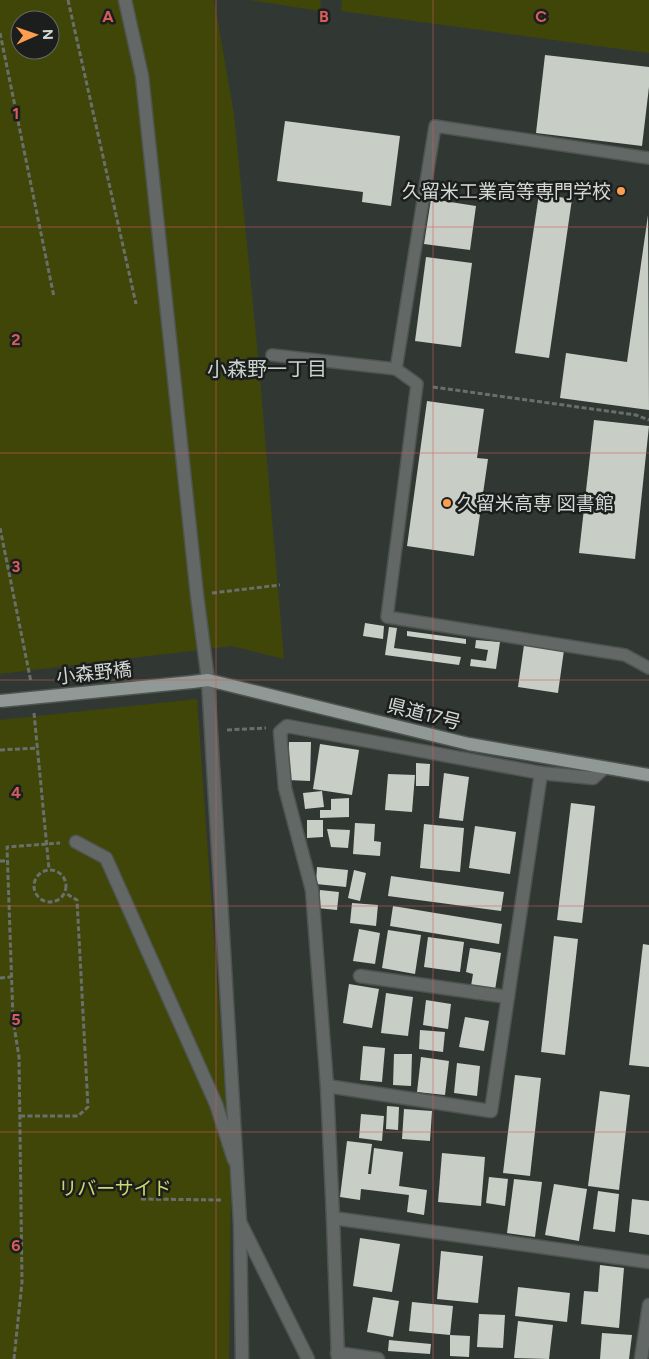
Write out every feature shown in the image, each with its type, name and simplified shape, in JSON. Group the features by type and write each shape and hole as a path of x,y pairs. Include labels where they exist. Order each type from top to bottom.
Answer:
{"main road":[{"name":"県道17号","path":"192,682 208,680 469,744 649,776"},
{"name":"小森野橋","path":"0,701 192,682"}],"street":[{"path":"125,0 142,76 197,595 208,680 239,1200 242,1359"},
{"path":"378,1359 338,1356 328,1086 312,890 285,788 280,732 287,726 541,773 593,778 604,768"},
{"path":"328,1086 491,1111 541,773"},
{"path":"76,842 106,858 216,1104 237,1167"},
{"path":"360,976 508,997"},
{"path":"333,1218 649,1262"},
{"path":"240,1222 308,1359"},
{"path":"641,1359 649,1305"}],"lane":[{"path":"396,369 435,126 649,158"},
{"path":"272,355 396,369 417,384 388,617 624,655 649,668"}],"path":[{"path":"68,0 136,304"},
{"path":"0,33 54,297"},
{"path":"417,384 636,415 649,420"},
{"path":"0,528 29,664 32,692"},
{"path":"197,595 280,585"},
{"path":"34,711 49,869"},
{"path":"225,730 287,726"},
{"path":"0,750 38,748"},
{"path":"14,1359 22,1282 20,1116 19,1057 13,1019 7,847 76,842"},
{"path":"0,861 7,861"},
{"path":"49,869 60,872 64,876 65,892 62,897 52,902 38,896 34,887 36,877 49,869"},
{"path":"20,1116 78,1116 88,1107 77,900 65,892"},
{"path":"0,978 11,977"},
{"path":"141,1199 239,1200"}],"green space":[{"path":"0,0 214,0 234,114 258,356 284,659 232,646 0,674"},
{"path":"250,0 321,0 320,11"},
{"path":"342,0 649,0 649,53 341,11"},
{"name":"リバーサイド","path":"197,699 231,1178 229,1359 0,1359 0,720"}],"building":[{"path":"545,55 649,67 649,87 642,146 536,133"},
{"path":"285,121 400,136 391,206 362,202 363,192 277,181"},
{"path":"539,194 572,199 549,358 515,353"},
{"path":"431,199 476,206 470,250 424,244"},
{"path":"648,215 649,410 560,398 566,353 627,362"},
{"path":"426,257 472,263 461,347 415,341"},
{"name":"久留米高専 図書館","path":"427,401 484,409 477,458 488,459 474,556 407,546"},
{"path":"594,420 649,426 635,559 579,553"},
{"path":"365,623 384,626 383,639 363,636"},
{"path":"389,627 397,628 394,648 461,657 459,665 385,655"},
{"path":"407,631 466,639 466,644 407,636"},
{"path":"476,640 500,642 496,669 470,666 471,659 486,661 488,650 475,648"},
{"path":"524,645 564,650 558,693 518,687"},
{"path":"289,742 311,742 310,781 288,780"},
{"path":"320,744 359,750 352,795 313,789"},
{"path":"416,763 430,764 429,786 416,786"},
{"path":"444,773 469,777 463,821 439,818"},
{"path":"388,774 415,775 412,812 385,810"},
{"path":"322,791 324,807 305,809 303,793"},
{"path":"349,798 349,817 320,818 320,810 331,810 331,799"},
{"path":"571,803 595,806 582,923 557,920"},
{"path":"307,820 323,820 323,837 307,838"},
{"path":"355,823 375,824 374,841 381,842 380,856 353,854"},
{"path":"424,824 464,828 460,872 420,868"},
{"path":"475,826 516,832 510,874 469,868"},
{"path":"327,829 350,830 348,848 331,847"},
{"path":"317,867 348,870 346,887 316,884"},
{"path":"354,870 366,873 360,901 348,898"},
{"path":"391,876 504,892 501,911 388,896"},
{"path":"320,890 339,892 337,910 317,908"},
{"path":"352,903 378,905 376,926 350,923"},
{"path":"393,906 502,924 499,944 390,926"},
{"path":"359,929 380,933 375,964 353,961"},
{"path":"388,930 421,935 415,974 382,968"},
{"path":"554,936 578,939 565,1055 541,1052"},
{"path":"428,937 464,942 460,972 424,967"},
{"path":"643,944 649,945 649,1067 629,1065"},
{"path":"470,948 501,953 495,990 471,986 473,974 466,972"},
{"path":"349,984 379,989 372,1028 343,1023"},
{"path":"386,993 413,997 408,1036 381,1033"},
{"path":"426,1000 451,1004 448,1029 423,1025"},
{"path":"465,1017 489,1021 484,1051 459,1047"},
{"path":"420,1030 445,1032 443,1052 419,1049"},
{"path":"363,1046 385,1048 382,1082 360,1080"},
{"path":"394,1054 412,1054 411,1086 393,1085"},
{"path":"421,1057 449,1061 445,1095 417,1092"},
{"path":"457,1063 480,1066 477,1096 454,1093"},
{"path":"515,1075 541,1078 530,1176 503,1173"},
{"path":"600,1091 630,1095 619,1190 588,1186"},
{"path":"387,1106 399,1107 398,1130 386,1129"},
{"path":"404,1109 432,1111 430,1141 402,1139"},
{"path":"361,1114 384,1116 382,1141 359,1138"},
{"path":"347,1141 372,1144 368,1174 371,1174 374,1148 403,1152 399,1186 427,1190 424,1215 407,1212 409,1195 361,1189 360,1200 340,1197"},
{"path":"442,1153 485,1157 481,1206 438,1202"},
{"path":"489,1177 508,1179 505,1206 486,1203"},
{"path":"514,1179 542,1182 535,1237 507,1233"},
{"path":"554,1184 587,1189 579,1241 545,1235"},
{"path":"598,1191 619,1194 615,1232 593,1229"},
{"path":"632,1199 649,1201 649,1235 629,1232"},
{"path":"360,1238 400,1244 392,1292 353,1286"},
{"path":"441,1251 483,1256 478,1303 437,1299"},
{"path":"600,1265 624,1268 619,1328 581,1324 584,1291 598,1292"},
{"path":"518,1287 570,1293 567,1322 515,1316"},
{"path":"373,1297 399,1301 393,1337 367,1332"},
{"path":"412,1302 453,1306 450,1335 409,1331"},
{"path":"479,1314 505,1315 503,1348 477,1347"},
{"path":"518,1321 553,1325 549,1359 514,1358"},
{"path":"602,1333 632,1335 629,1359 600,1359"},
{"path":"450,1335 470,1336 469,1357 450,1356"},
{"path":"389,1340 431,1344 430,1354 388,1351"}],"place":[{"name":"久留米工業高等専門学校","path":"621,191"},
{"name":"久留米高専 図書館","path":"447,503"}],"district":[{"name":"小森野一丁目","path":"267,369"}]}
